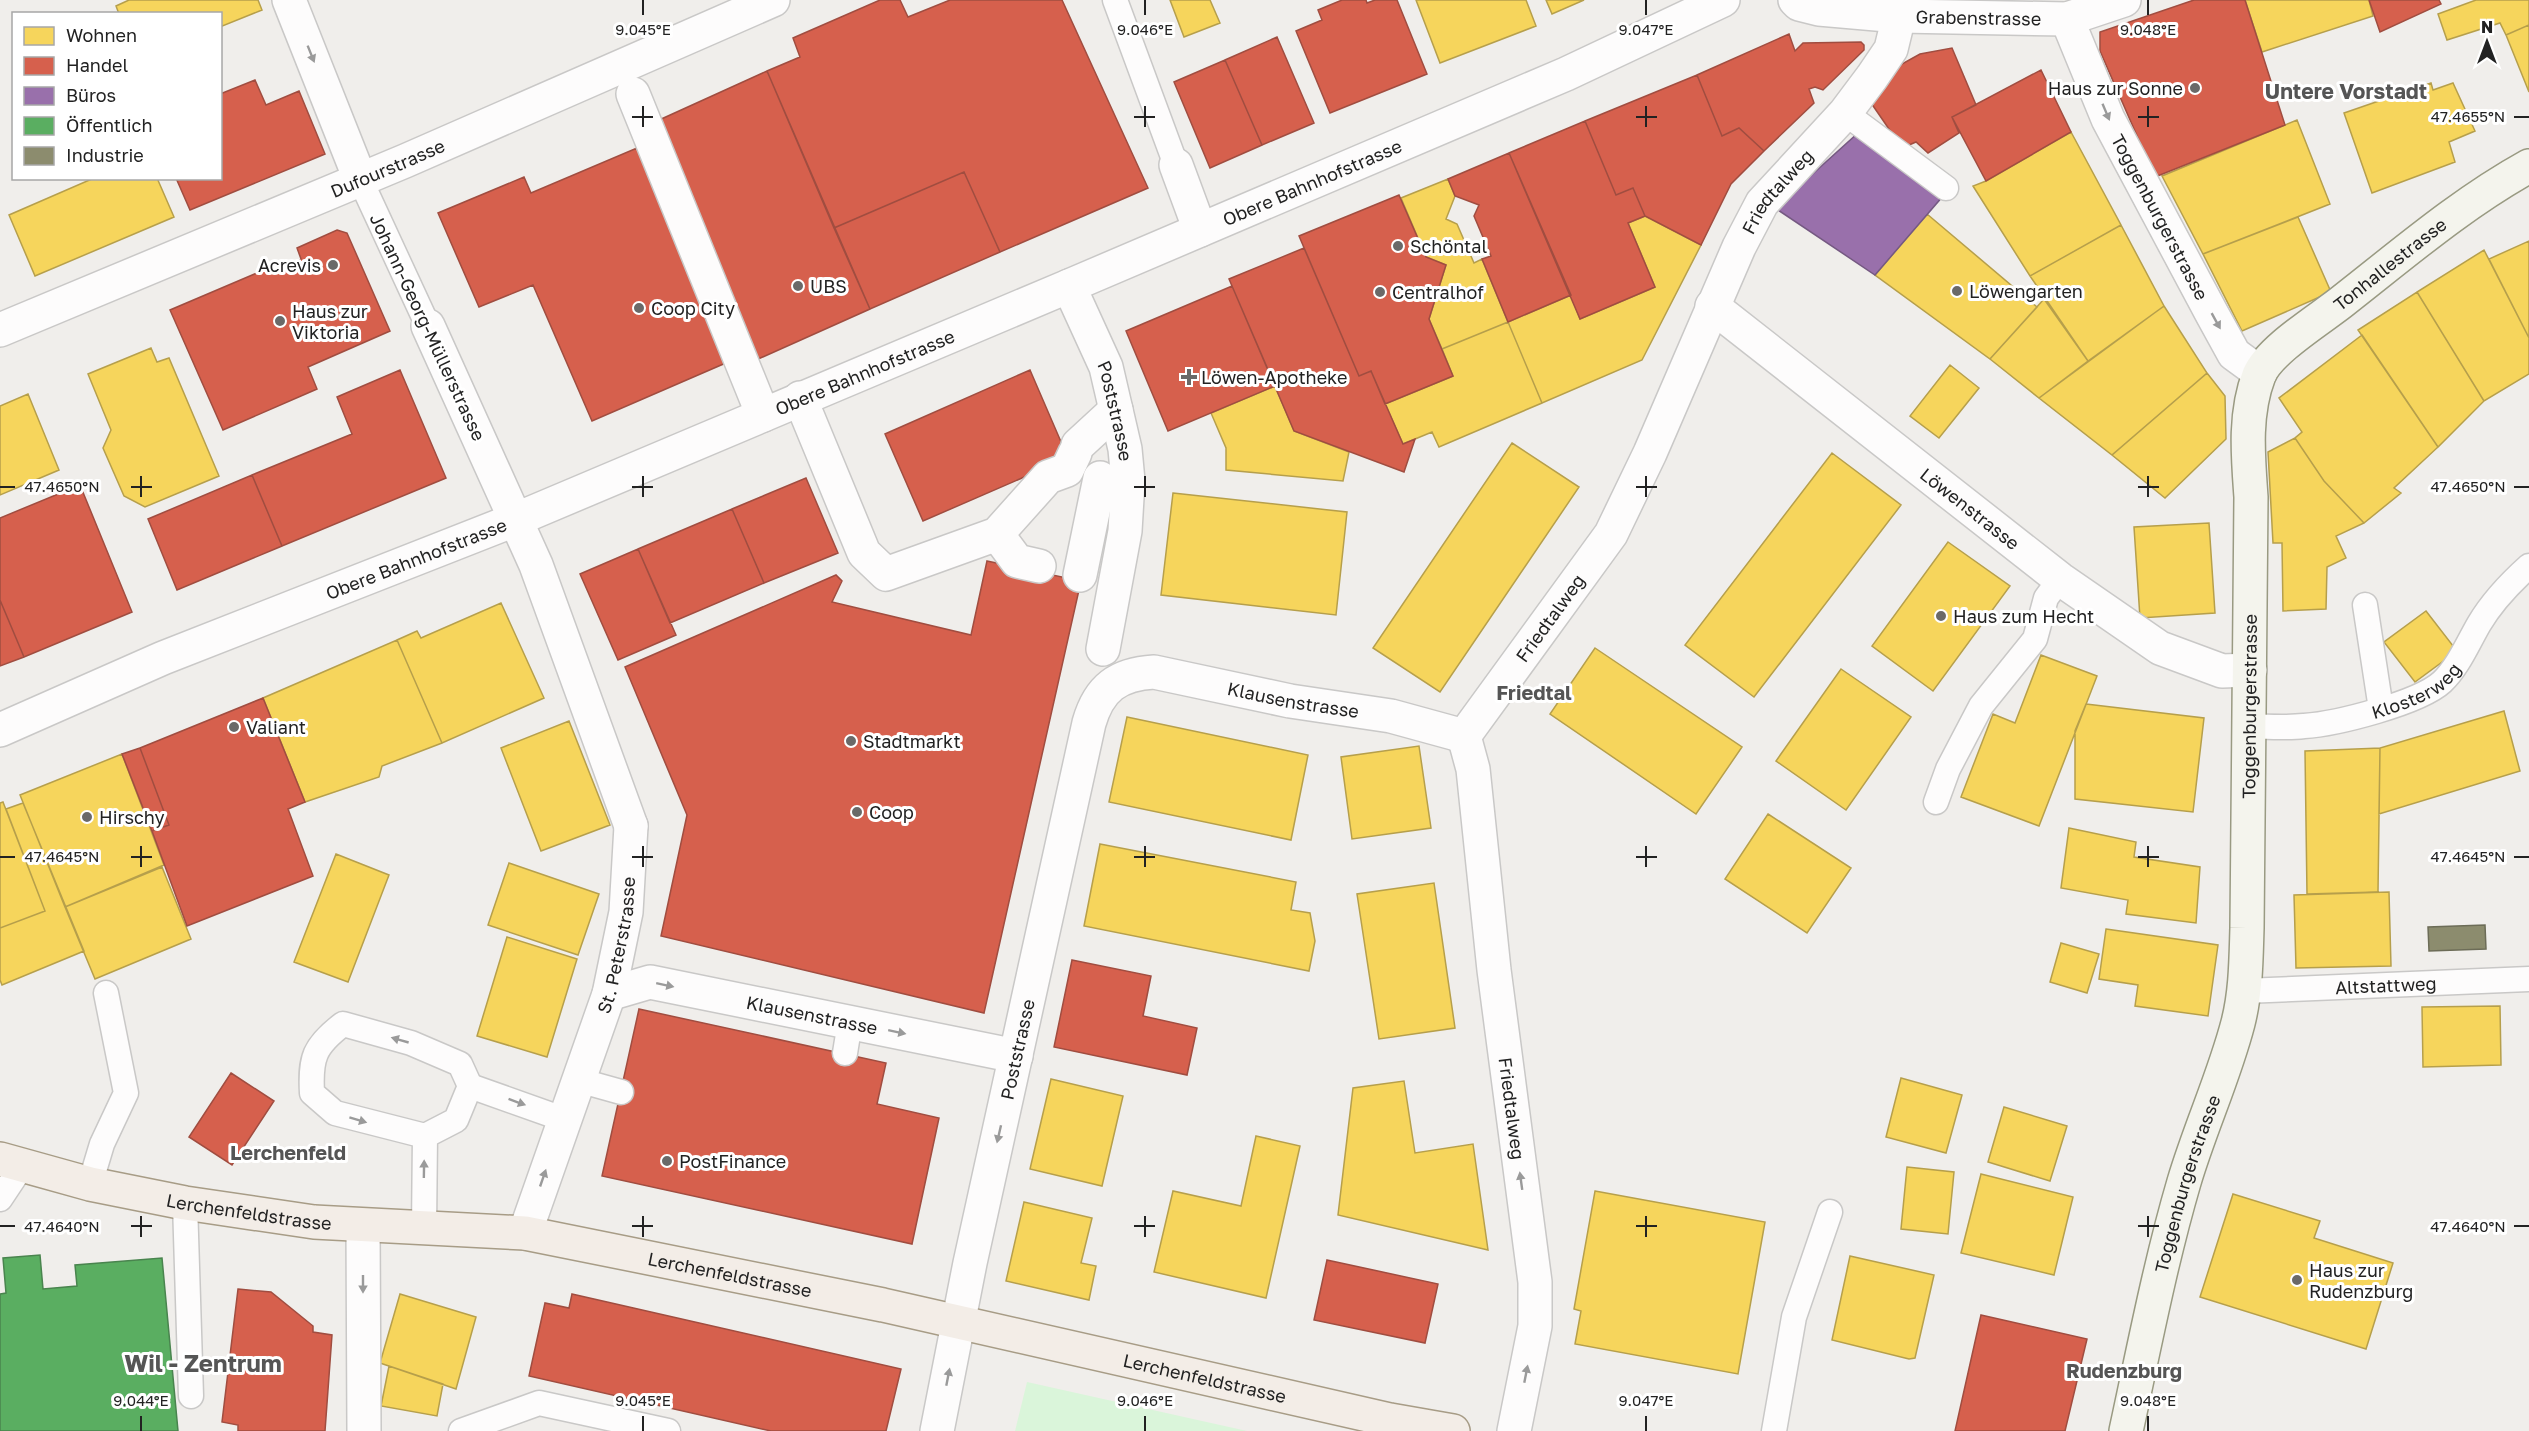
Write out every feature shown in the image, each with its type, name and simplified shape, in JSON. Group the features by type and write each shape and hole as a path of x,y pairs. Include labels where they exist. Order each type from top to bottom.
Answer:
{"main road":[{"name":"Tonhallestrasse","path":"2260,373 2272,358 2297,336 2408,249 2456,213 2529,166"},
{"name":"Toggenburgerstrasse","path":"2126,1431 2156,1290 2173,1226 2203,1124 2227,1062 2244,991 2247,928 2252,497 2248,426 2251,401 2260,373"},
{"name":"Lerchenfeldstrasse","path":"11,1162 90,1184 185,1203 314,1222 525,1233 883,1305 1390,1420 1453,1431"}],"street":[{"name":"Johann-Georg-Müllerstrasse","path":"289,0 360,179"},
{"name":"Dufourstrasse","path":"0,330 622,68 773,0"},
{"name":"Obere Bahnhofstrasse","path":"0,730 163,658 517,519 1069,286 1566,74 1723,0"},
{"name":"Grabenstrasse","path":"1795,0 1799,4 1820,9 1899,16 2067,19 2124,0"},
{"name":"Friedtalweg","path":"1514,1431 1535,1326 1535,1282 1515,1140 1514,1081 1486,856 1473,769 1464,736 1611,534 1650,453 1712,306 1762,203 1845,113 1891,49 1899,16"},
{"name":"Toggenburgerstrasse","path":"2067,19 2109,119 2212,314 2234,354 2260,373"},
{"path":"633,94 763,415"},
{"path":"1176,165 1200,230"},
{"name":"Poststrasse","path":"1069,286 1106,367 1125,449 1088,468 1125,531 1103,649"},
{"name":"Löwenstrasse","path":"1712,306 2060,579 2160,648 2222,671 2250,670"},
{"name":"Johann-Georg-Müllerstrasse","path":"428,326 517,519"},
{"path":"800,399 864,553 886,574 997,534 1048,477 1088,468"},
{"path":"1115,593 1091,577 1076,574 1088,468 1116,410"},
{"name":"St. Peterstrasse","path":"517,519 631,826 626,912 609,994 563,1119 525,1233"},
{"path":"997,534 1017,561 1039,566"},
{"name":"Klausenstrasse","path":"1121,679 1135,673 1154,672 1290,701 1391,716 1464,736"},
{"name":"Poststrasse","path":"937,1431 958,1323 1089,723 1094,706 1103,692 1121,679"},
{"name":"Klausenstrasse","path":"609,994 650,982 847,1038 1016,1056"},
{"path":"363,1226 364,1431"}],"lane":[{"path":"1115,0 1176,165"},
{"path":"1845,113 1946,188"},
{"name":"Johann-Georg-Müllerstrasse","path":"360,179 428,326"},
{"name":"Klosterweg","path":"2250,726 2306,726 2407,702 2442,683 2494,603 2512,580 2529,566"},
{"path":"1936,802 1948,769 1981,706 2035,639 2046,598 2060,579"},
{"path":"2365,605 2381,709"},
{"name":"Altstattweg","path":"2244,991 2529,979"},
{"path":"90,1184 102,1144 126,1093 106,993"},
{"path":"470,1086 456,1120 424,1136 335,1113 312,1093 311,1069 323,1039 343,1024 411,1043 460,1064 470,1086 563,1119"},
{"path":"578,1080 621,1092"},
{"path":"424,1136 424,1228"},
{"path":"0,1199 11,1162"},
{"path":"185,1203 191,1396"},
{"path":"1774,1431 1794,1317 1830,1212"},
{"path":"461,1431 539,1403 668,1431"}],"green space":[{"path":"1027,1382 1247,1431 1015,1431"}],"building: Wohnen":[{"path":"129,0 258,0 262,10 222,26 222,12 118,12 116,6"},
{"path":"1170,0 1210,0 1220,23 1184,37"},
{"path":"1416,0 1526,0 1536,26 1440,63"},
{"path":"1546,0 1584,0 1552,14"},
{"path":"2245,0 2369,0 2373,16 2262,52"},
{"path":"2476,0 2529,0 2529,25 2506,35 2500,23 2447,40 2438,14"},
{"path":"2529,25 2529,92 2506,35"},
{"path":"2431,83 2433,90 2453,83 2475,131 2449,142 2455,162 2372,193 2344,113"},
{"path":"2297,120 2330,204 2203,254 2162,176"},
{"path":"2071,132 2121,225 2030,276 1973,186 1986,181"},
{"name":"Centralhof","path":"1448,179 1455,196 1446,219 1457,224 1474,263 1482,259 1508,322 1442,349 1429,319 1446,265 1426,257 1401,198"},
{"path":"89,180 158,180 174,217 35,276 9,215"},
{"name":"Löwengarten","path":"1927,214 2037,307 1990,359 1875,275"},
{"path":"1645,216 1701,245 1642,360 1542,403 1508,322 1571,295 1580,319 1655,287 1628,223"},
{"path":"2298,217 2331,292 2242,331 2203,254"},
{"path":"2121,225 2164,306 2088,361 2030,276"},
{"path":"2529,241 2529,338 2489,259"},
{"path":"2484,250 2529,338 2529,374 2484,401 2417,292"},
{"path":"2417,292 2484,401 2438,447 2358,330"},
{"path":"2044,299 2088,361 2039,398 1990,359"},
{"path":"2164,306 2207,373 2112,455 2039,398"},
{"path":"1508,322 1542,403 1439,447 1432,432 1403,444 1385,404 1453,376 1442,349"},
{"path":"2362,335 2438,447 2394,488 2401,493 2364,523 2324,481 2295,438 2302,432 2279,398"},
{"path":"151,348 157,362 169,358 219,476 145,507 124,496 103,448 111,430 88,374"},
{"path":"1950,365 1979,388 1939,438 1910,416"},
{"path":"2207,373 2225,396 2226,439 2165,498 2112,455"},
{"path":"1275,386 1294,431 1349,452 1343,481 1226,470 1226,448 1211,413"},
{"path":"28,394 59,470 0,495 0,406"},
{"path":"2295,438 2324,481 2364,523 2336,536 2346,558 2327,567 2326,609 2283,611 2282,543 2273,543 2268,452"},
{"path":"1512,443 1579,487 1440,692 1373,648"},
{"path":"1832,453 1901,505 1754,697 1685,645"},
{"path":"1173,493 1347,512 1336,615 1161,595"},
{"path":"2209,523 2215,613 2140,618 2134,527"},
{"name":"Haus zum Hecht","path":"1948,542 2010,586 1933,691 1872,646"},
{"path":"501,603 544,698 442,743 397,640 417,631 421,638"},
{"path":"2426,611 2457,651 2415,682 2384,642"},
{"path":"397,640 442,743 382,766 379,777 305,802 263,698"},
{"path":"1595,648 1742,747 1696,814 1550,714"},
{"path":"2041,655 2097,676 2039,826 1961,797 1993,714 2015,723"},
{"path":"1841,669 1911,717 1846,810 1776,761"},
{"path":"2086,704 2204,718 2193,812 2075,799 2075,731"},
{"path":"2504,711 2520,771 2379,814 2380,748"},
{"path":"1127,717 1308,755 1291,840 1109,802"},
{"path":"569,721 610,825 541,851 501,748"},
{"path":"1419,746 1431,828 1352,839 1341,757"},
{"path":"2380,748 2378,892 2307,894 2305,751"},
{"name":"Hirschy","path":"122,754 164,865 65,907 20,795"},
{"path":"3,802 45,911 0,928 0,803"},
{"path":"23,803 84,951 2,985 0,980 0,928 45,911 6,809"},
{"path":"1768,814 1851,868 1807,933 1725,879"},
{"path":"2069,828 2136,842 2134,857 2200,867 2196,923 2126,914 2128,900 2061,888"},
{"path":"1100,844 1296,882 1291,910 1310,913 1315,941 1309,971 1084,926"},
{"path":"336,854 389,875 348,982 294,962"},
{"path":"509,863 599,894 578,955 488,925"},
{"path":"162,867 191,939 95,979 65,907"},
{"path":"1434,883 1455,1028 1379,1039 1357,894"},
{"path":"2389,892 2391,966 2296,968 2294,895"},
{"path":"2106,929 2218,945 2208,1016 2135,1006 2138,985 2099,979"},
{"path":"507,937 577,959 547,1057 477,1036"},
{"path":"2061,943 2099,954 2087,993 2050,982"},
{"path":"2500,1006 2501,1065 2423,1067 2422,1007"},
{"path":"1901,1078 1962,1095 1946,1153 1886,1137"},
{"path":"1051,1079 1123,1096 1102,1186 1030,1169"},
{"path":"1404,1081 1415,1153 1473,1144 1488,1250 1338,1215 1353,1088"},
{"path":"2004,1107 2067,1126 2050,1181 1988,1162"},
{"path":"1256,1136 1300,1146 1266,1298 1154,1272 1173,1191 1241,1206"},
{"path":"1907,1167 1954,1172 1948,1234 1901,1229"},
{"path":"1981,1174 2073,1197 2054,1275 1961,1253"},
{"path":"1595,1191 1765,1222 1738,1374 1575,1344 1581,1311 1574,1309"},
{"name":"Haus zur Rudenzburg","path":"2233,1194 2320,1221 2314,1238 2393,1263 2366,1349 2200,1297"},
{"path":"1024,1202 1092,1218 1081,1263 1096,1266 1089,1300 1006,1281"},
{"path":"1850,1256 1934,1275 1915,1358 1909,1359 1832,1340"},
{"path":"400,1294 476,1317 456,1389 380,1363"},
{"path":"389,1366 443,1384 437,1416 381,1406"}],"building: Handel":[{"path":"880,0 900,0 908,17 950,0 1062,0 1148,188 1000,252 964,172 834,228 767,71 800,57 793,38"},
{"path":"1342,0 1366,0 1367,3 1375,0 1397,0 1427,74 1330,113 1296,31 1322,20 1318,10"},
{"name":"Haus zur Sonne","path":"2194,0 2245,0 2285,125 2155,177 2100,51 2100,32"},
{"path":"2369,0 2439,0 2441,4 2380,32"},
{"path":"1789,34 1795,51 1803,43 1861,42 1864,50 1823,90 1815,87 1809,89 1814,103 1764,151 1739,128 1722,136 1697,75"},
{"path":"1277,37 1314,123 1262,145 1225,60"},
{"path":"1952,48 1976,105 1952,117 1959,133 1928,153 1916,142 1902,148 1867,97 1891,70 1920,54"},
{"path":"1225,60 1262,145 1210,168 1174,82"},
{"path":"2041,70 2071,132 1986,181 1952,117"},
{"path":"767,71 870,309 756,360 657,121"},
{"path":"1697,75 1722,136 1739,128 1764,151 1731,184 1701,245 1645,216 1633,188 1616,195 1585,121"},
{"path":"255,80 266,105 299,91 325,154 190,210 177,180 222,180 222,93"},
{"path":"1585,121 1616,195 1633,188 1645,216 1628,223 1655,287 1580,319 1509,153"},
{"path":"637,148 728,362 592,421 533,285 479,307 438,213 524,177 531,193"},
{"name":"Centralhof","path":"1509,153 1571,295 1508,322 1482,259 1491,256 1474,216 1479,205 1455,196 1448,179"},
{"path":"964,172 1000,252 870,309 834,228"},
{"name":"Centralhof","path":"1399,195 1426,257 1446,265 1429,319 1453,376 1385,404 1371,371 1359,376 1299,236"},
{"name":"Haus zur Viktoria","path":"337,230 347,233 390,331 308,367 317,389 223,430 170,310 271,267 272,271 301,259 297,248"},
{"path":"1304,248 1359,376 1371,371 1403,444 1415,439 1404,472 1294,431 1229,279"},
{"path":"1232,286 1275,386 1168,431 1126,331"},
{"path":"400,370 446,478 282,546 252,475 352,434 337,397"},
{"path":"1030,370 1068,458 923,521 885,434"},
{"path":"252,475 282,546 177,590 148,519"},
{"path":"806,478 838,553 764,583 732,509"},
{"path":"80,485 132,612 24,657 0,600 0,518"},
{"path":"732,509 764,583 670,623 638,549"},
{"path":"638,549 676,635 618,660 580,574"},
{"name":"Stadtmarkt","path":"987,561 1081,581 984,1013 661,936 687,815 625,667 836,575 842,581 832,602 971,635"},
{"path":"0,600 24,657 0,666"},
{"path":"263,698 305,802 288,809 313,876 187,926 152,831 169,825 140,748"},
{"path":"140,748 169,825 152,831 122,754"},
{"path":"1072,960 1151,976 1143,1016 1197,1028 1187,1075 1054,1047"},
{"path":"639,1009 886,1063 877,1104 939,1118 912,1244 602,1176"},
{"path":"231,1073 274,1101 232,1165 189,1137"},
{"path":"1327,1260 1438,1284 1425,1343 1314,1320"},
{"path":"238,1289 271,1292 313,1326 313,1332 332,1335 325,1431 238,1431 238,1425 222,1422"},
{"path":"572,1294 901,1369 886,1431 771,1431 529,1376 545,1303 569,1308"},
{"path":"1981,1315 2087,1339 2065,1431 1955,1431"}],"building: Büros":[{"path":"1858,133 1943,196 1875,275 1775,208"}],"building: Öffentlich":[{"path":"40,1255 43,1289 77,1286 75,1265 162,1258 178,1431 0,1431 0,1294 6,1293 3,1258"}],"building: Industrie":[{"path":"2485,925 2486,949 2429,951 2428,927"}],"place":[{"name":"Haus zur Sonne","path":"2195,88"},
{"name":"Schöntal","path":"1398,246"},
{"name":"Acrevis","path":"333,265"},
{"name":"UBS","path":"798,286"},
{"name":"Löwengarten","path":"1957,291"},
{"name":"Centralhof","path":"1380,292"},
{"name":"Coop City","path":"639,308"},
{"name":"Haus zur Viktoria","path":"280,321"},
{"name":"Löwen-Apotheke","path":"1189,377"},
{"name":"Haus zum Hecht","path":"1941,616"},
{"name":"Valiant","path":"234,727"},
{"name":"Stadtmarkt","path":"851,741"},
{"name":"Coop","path":"857,812"},
{"name":"Hirschy","path":"87,817"},
{"name":"PostFinance","path":"667,1161"},
{"name":"Haus zur Rudenzburg","path":"2297,1280"}],"district":[{"name":"Untere Vorstadt","path":"2346,91"},
{"name":"Friedtal","path":"1534,692"},
{"name":"Lerchenfeld","path":"288,1152"},
{"name":"Wil - Zentrum","path":"203,1362"},
{"name":"Rudenzburg","path":"2124,1370"}]}
